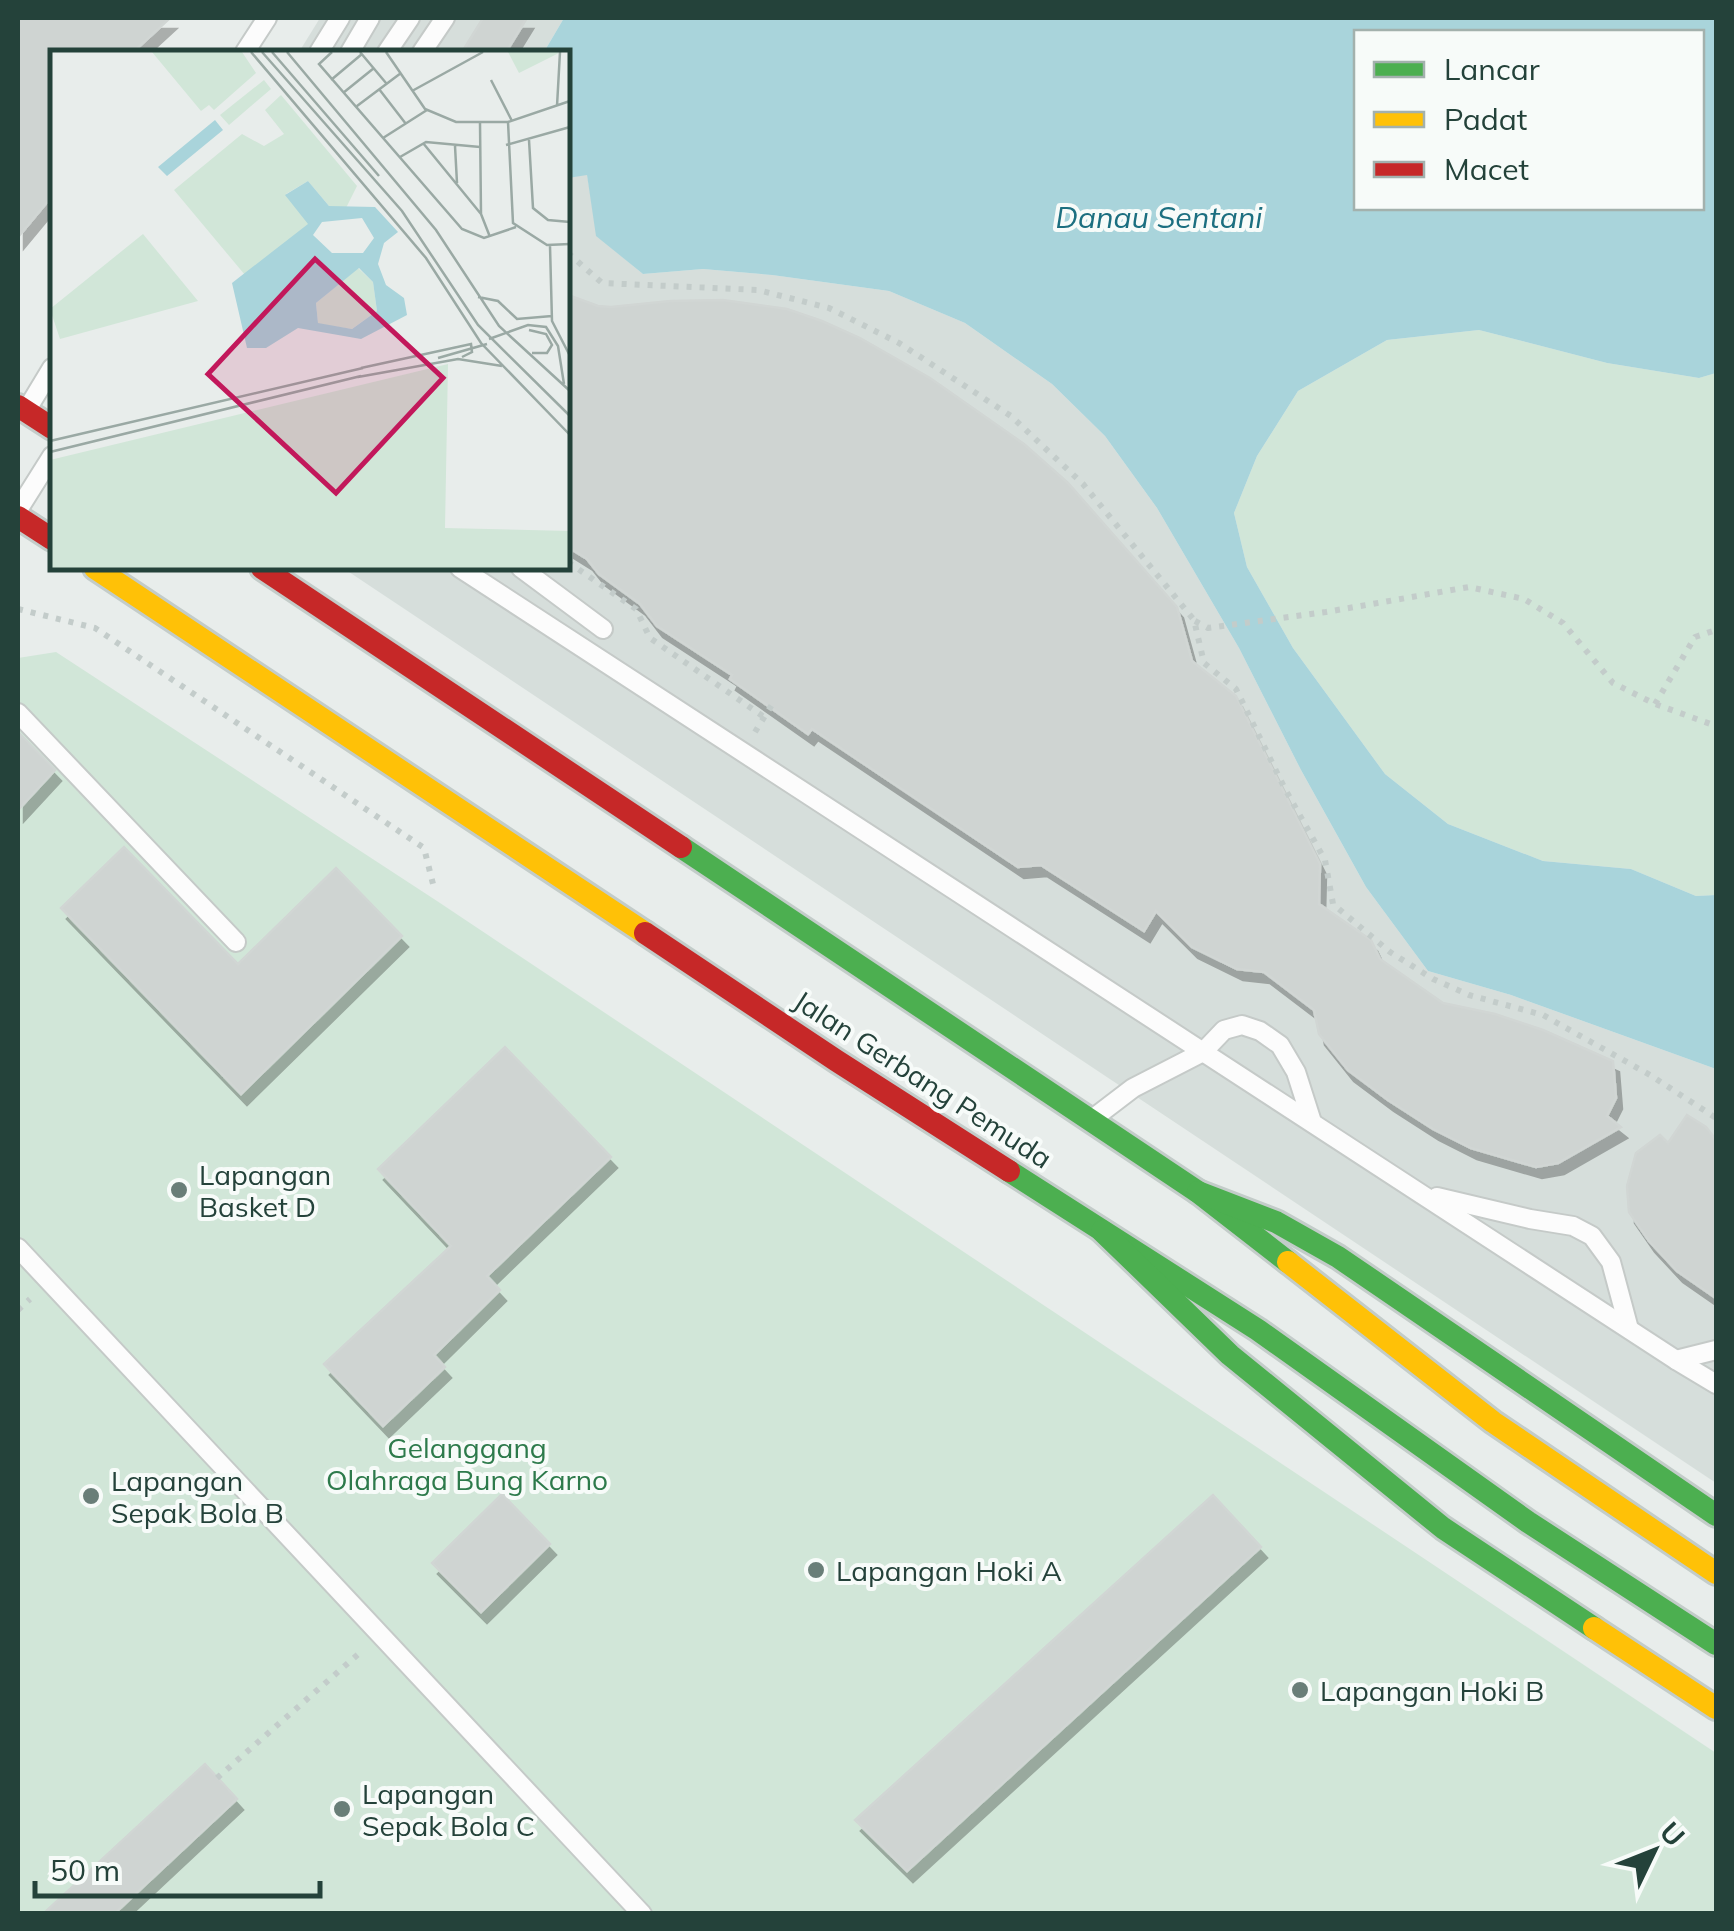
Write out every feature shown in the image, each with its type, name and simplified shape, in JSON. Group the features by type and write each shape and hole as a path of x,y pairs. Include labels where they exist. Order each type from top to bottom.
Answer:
{"main road":[{"path":"22,408 50,427"},
{"path":"19,522 50,541"},
{"name":"Jalan Gerbang Pemuda","path":"98,570 837,1061 1258,1330 1528,1522 1716,1644"},
{"name":"Jalan Gerbang Pemuda","path":"265,570 1198,1192 1493,1422 1716,1572"},
{"path":"1198,1192 1276,1222 1338,1257 1716,1515"},
{"path":"1102,1231 1230,1355 1443,1528 1716,1708"}],"lane":[{"path":"246,50 267,18"},
{"path":"320,50 340,18"},
{"path":"351,50 370,18"},
{"path":"388,50 410,18"},
{"path":"423,50 445,18"},
{"path":"22,408 50,371"},
{"path":"19,522 50,460"},
{"path":"465,570 1716,1384"},
{"path":"523,570 603,629"},
{"path":"18,713 236,942"},
{"path":"1090,1120 1133,1088 1203,1052 1224,1030 1242,1024 1280,1045 1296,1072 1312,1122"},
{"path":"1422,1193 1573,1226 1592,1236 1611,1262 1629,1328"},
{"path":"18,1248 642,1914"},
{"path":"1676,1360 1716,1350"}],"path":[{"path":"570,255 602,283 758,290 829,308 899,343 1010,416 1040,443 1082,484 1194,620 1208,628 1469,587 1524,600 1563,623 1614,683 1655,704 1716,726"},
{"path":"570,563 636,609 650,638 764,717"},
{"path":"18,609 94,628 375,815 424,848 434,888"},
{"path":"1194,620 1204,663 1236,689 1324,860 1333,904 1390,952 1434,979 1469,995 1543,1015 1650,1075 1716,1118"},
{"path":"1655,704 1695,637 1716,630"},
{"path":"218,1778 380,1635"}],"shaded area":[{"path":"320,18 564,18 545,50 300,50"},
{"path":"587,174 597,236 643,274 703,269 889,291 965,323 1052,384 1105,436 1157,508 1239,648 1366,887 1428,971 1511,995 1716,1069 1716,1483 346,570 570,570 570,178"}],"green space":[{"path":"1479,330 1607,363 1699,378 1716,373 1716,895 1696,896 1631,869 1543,861 1448,824 1385,774 1293,648 1247,567 1234,513 1257,456 1298,391 1387,340"},
{"name":"Gelanggang Olahraga Bung Karno","path":"56,652 437,901 1716,1753 1716,1913 18,1913 18,658"}],"water":[{"name":"Danau Sentani","path":"564,18 1716,18 1716,373 1699,378 1607,363 1479,330 1387,340 1298,391 1257,456 1234,513 1247,567 1293,648 1385,774 1448,824 1543,861 1631,869 1696,896 1716,895 1716,1069 1511,995 1428,971 1366,887 1239,648 1157,508 1105,436 1052,384 965,323 889,291 703,269 643,274 596,236 587,175 570,178 570,50 545,50"}],"building":[{"path":"18,18 170,18 135,50 50,50 50,198 18,237"},
{"path":"483,18 527,18 507,50 463,50"},
{"path":"570,296 611,307 723,300 787,309 860,338 930,378 1024,444 1068,483 1177,607 1192,661 1236,696 1320,864 1319,904 1371,940 1380,959 1443,1003 1543,1030 1613,1061 1616,1098 1607,1116 1621,1127 1558,1163 1536,1167 1471,1148 1433,1129 1348,1070 1319,1034 1314,1010 1264,972 1237,969 1192,947 1156,911 1144,931 1041,865 1018,867 812,729 808,734 730,679 732,675 657,626 640,604 599,574 587,559 570,548"},
{"path":"18,732 55,770 18,810"},
{"path":"124,847 238,964 336,868 402,936 241,1094 61,908"},
{"path":"505,1047 611,1157 487,1276 500,1290 434,1355 445,1367 383,1426 324,1364 451,1246 378,1169"},
{"path":"1687,1115 1706,1127 1716,1140 1716,1298 1677,1271 1629,1212 1627,1186 1636,1153 1660,1135 1668,1143"},
{"path":"502,1494 550,1544 481,1612 432,1563"},
{"path":"1213,1495 1261,1547 907,1871 855,1820"},
{"path":"205,1764 237,1799 114,1914 43,1914"}],"traffic: fast":[{"path":"681,847 1198,1192 1288,1262"},
{"path":"1009,1171 1258,1330 1528,1522 1716,1644"},
{"path":"1198,1192 1276,1222 1338,1257 1716,1515"},
{"path":"1102,1231 1230,1355 1443,1528 1594,1628"}],"traffic: slow":[{"path":"98,570 645,933"},
{"path":"1288,1262 1493,1422 1716,1573"},
{"path":"1594,1628 1716,1708"}],"traffic: jam":[{"path":"18,406 50,427"},
{"path":"18,517 50,538"},
{"path":"265,570 681,847"},
{"path":"645,933 1009,1171"}],"place":[{"name":"Lapangan Basket D","path":"179,1190"},
{"name":"Lapangan Sepak Bola B","path":"91,1496"},
{"name":"Lapangan Hoki A","path":"816,1570"},
{"name":"Lapangan Hoki B","path":"1300,1690"},
{"name":"Lapangan Sepak Bola C","path":"342,1809"}]}
